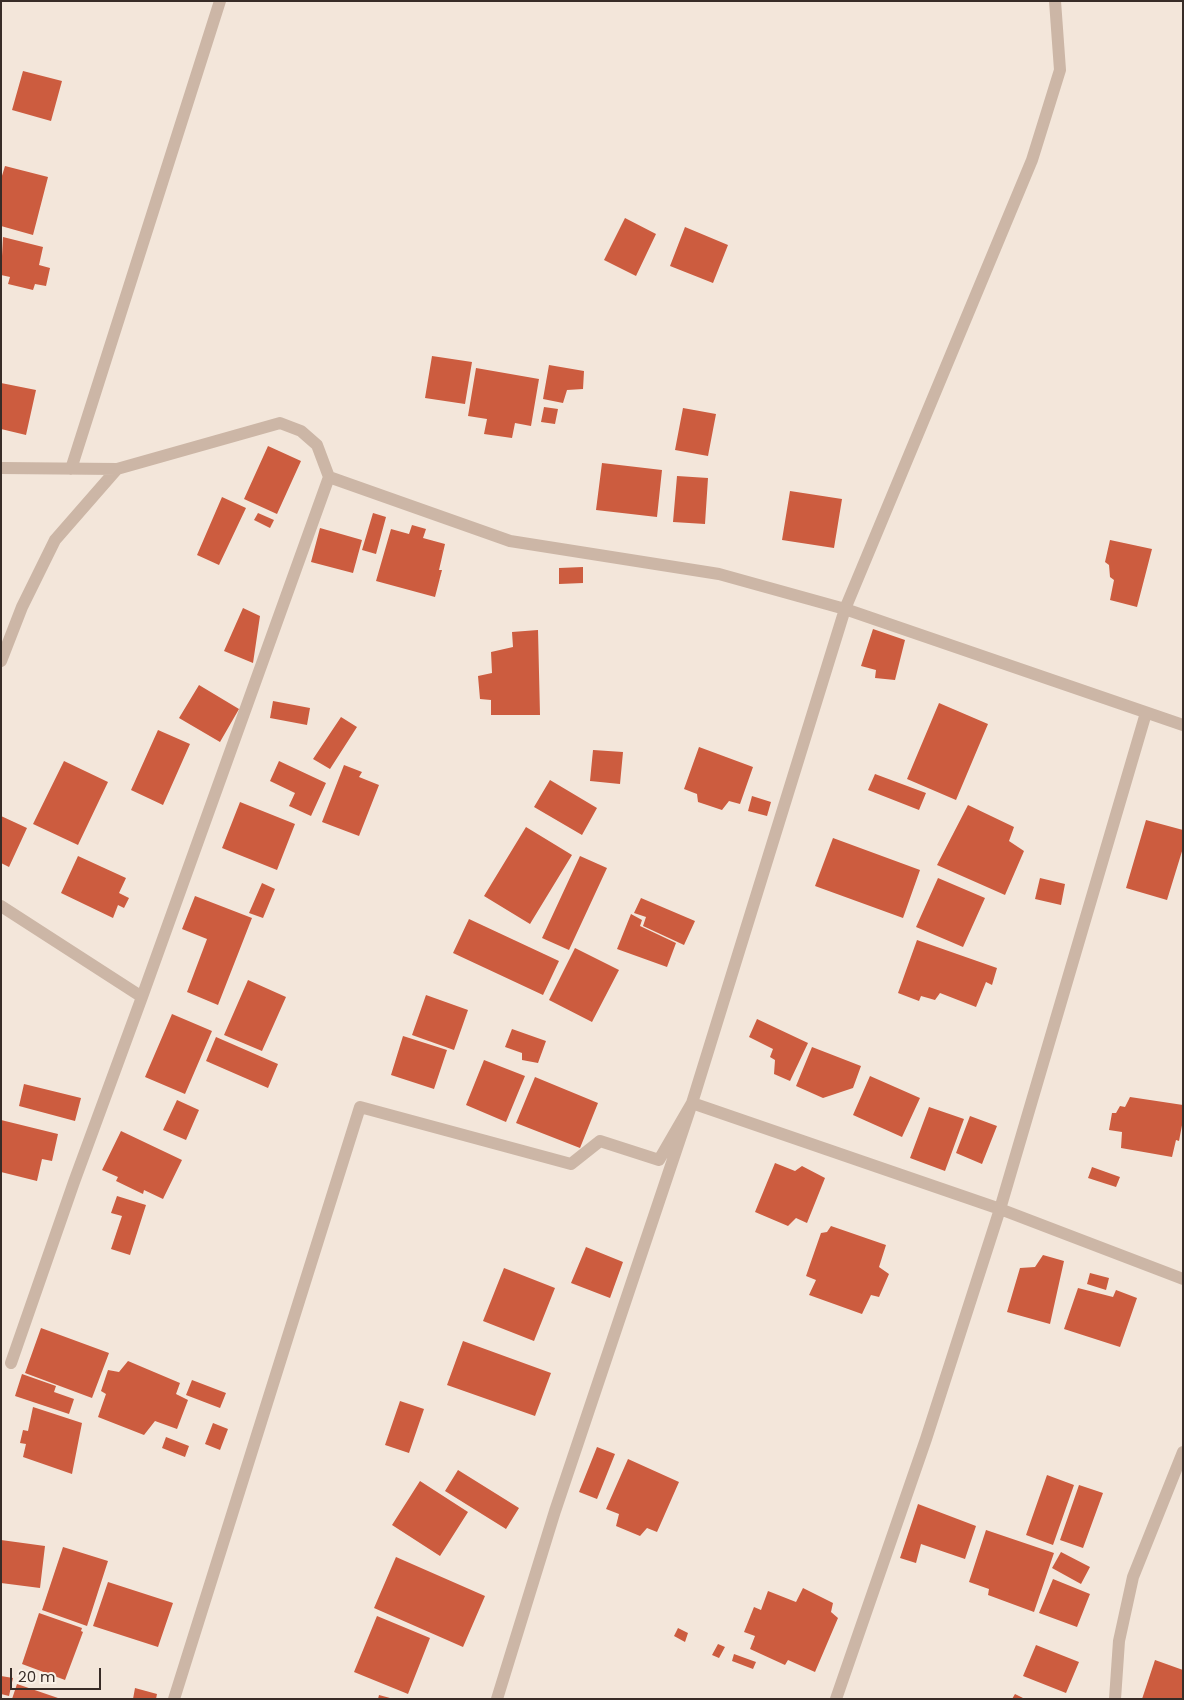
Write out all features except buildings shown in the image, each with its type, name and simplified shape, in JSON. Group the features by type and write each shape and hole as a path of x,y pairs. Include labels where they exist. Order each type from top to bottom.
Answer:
{"street":[{"path":"71,469 220,1"},
{"path":"497,1699 555,1511 692,1103 845,609 1032,160 1060,70 1056,1"},
{"path":"1,468 117,469 280,423 301,430 317,445 329,477 74,1182 11,1363"},
{"path":"1,661 22,607 55,540 117,469"},
{"path":"329,477 510,541 719,574 845,609 1183,725"},
{"path":"836,1699 926,1439 1000,1209 1146,713"},
{"path":"1,906 142,997"},
{"path":"692,1103 1000,1209 1183,1279"},
{"path":"174,1699 360,1107 571,1164 600,1141 659,1160 692,1103"},
{"path":"1116,1699 1119,1641 1133,1576 1183,1452"}]}
